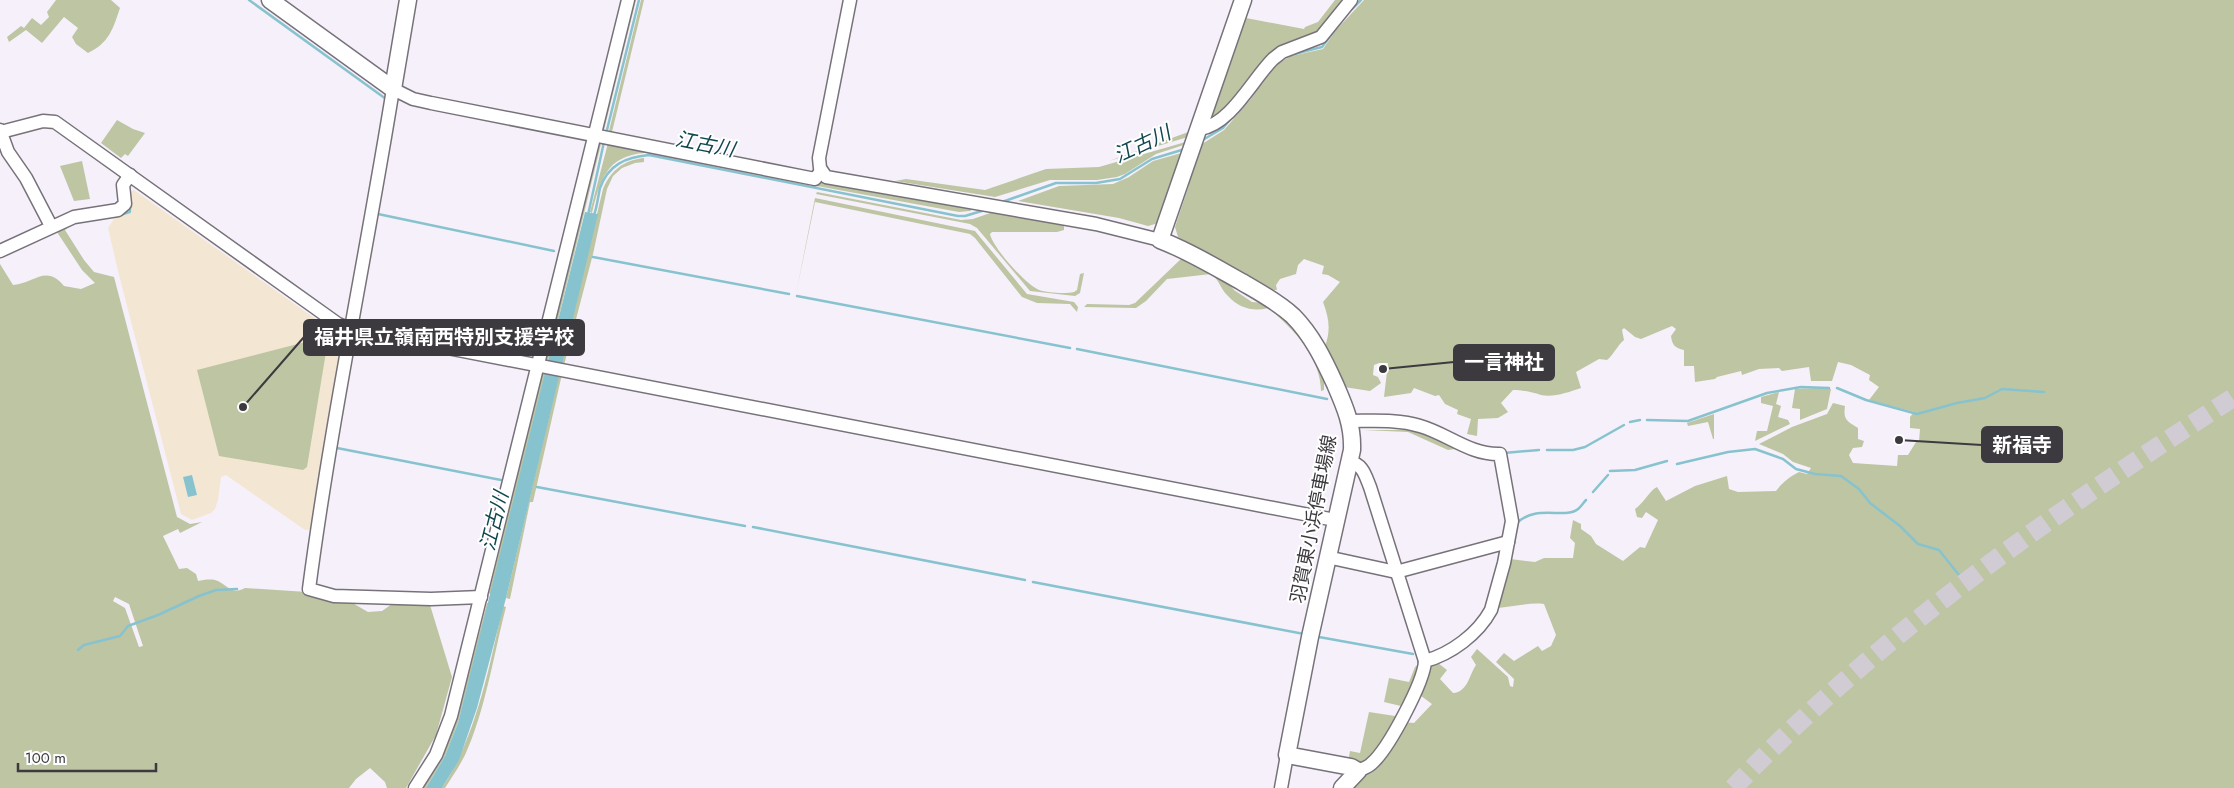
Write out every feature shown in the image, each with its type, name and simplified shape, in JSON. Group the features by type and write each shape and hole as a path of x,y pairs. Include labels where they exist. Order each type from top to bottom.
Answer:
{"main road":[{"path":"270,0 393,89 408,0"},
{"path":"1160,240 1244,0"},
{"name":"羽賀東小浜停車場線","path":"1160,240 1184,250 1238,280 1292,315 1303,327 1318,351 1350,421 1352,439 1350,462 1327,557 1287,755"},
{"path":"1287,755 1351,767 1358,772 1342,788"}],"street":[{"path":"415,788 444,739 601,137 628,0"},
{"path":"850,0 819,158 821,171 826,177 1122,229 1160,240"},
{"path":"1196,140 1208,128 1222,119 1273,58 1282,52 1321,37 1351,0"},
{"path":"481,597 431,599 334,596 309,589 350,329 374,209 393,89 413,99 431,103 815,179 821,171"},
{"path":"51,226 26,178 4,153 0,131 36,122 50,120 55,122 338,324 350,329 1336,520"},
{"path":"0,251 74,217 118,210 125,204 123,185 126,172"},
{"path":"1350,421 1385,421 1420,426 1481,453 1500,454 1512,511 1508,542 1499,582 1487,617 1461,643 1425,661"},
{"path":"1350,462 1361,466 1370,487 1425,661 1421,680 1382,752 1371,765 1358,772"},
{"path":"1327,557 1396,572 1508,542"},
{"path":"1281,788 1287,755"}],"shaded area":[{"path":"134,190 344,339 313,529 305,530 226,475 221,477 218,500 215,509 211,513 192,520 181,514 108,228 116,216 132,213 129,193"}],"green space":[{"path":"56,0 111,0 120,8 106,40 88,53 76,44 72,37 78,28 64,17 42,43 26,30 9,42 7,37 21,26 24,28 32,18 41,25 49,17 47,12"},
{"path":"634,0 636,0 603,134 601,134"},
{"path":"641,0 644,0 611,136 608,135"},
{"path":"1335,0 1348,0 1324,31 1292,46 1221,118 1207,121 1242,19 1246,18 1304,29 1318,22"},
{"path":"1364,0 2234,0 2234,788 1346,788 1403,722 1414,723 1432,704 1417,693 1434,660 1447,670 1440,679 1453,693 1462,690 1468,682 1476,665 1471,657 1477,649 1508,677 1510,686 1513,687 1514,679 1496,662 1504,653 1514,661 1538,646 1542,651 1551,646 1556,635 1544,604 1526,604 1497,608 1510,559 1535,562 1544,558 1573,558 1575,543 1570,538 1573,520 1581,524 1581,529 1591,536 1596,544 1623,561 1640,547 1645,548 1658,520 1646,512 1642,518 1637,517 1635,509 1657,487 1666,501 1695,486 1727,476 1729,489 1738,492 1776,491 1792,476 1799,472 1807,474 1811,468 1793,462 1783,454 1759,444 1792,427 1827,414 1833,403 1845,406 1845,417 1858,428 1858,439 1864,441 1862,447 1853,448 1849,455 1853,463 1897,466 1898,455 1908,455 1916,442 1919,442 1920,429 1910,428 1910,417 1914,412 1869,400 1879,387 1869,380 1870,375 1851,365 1838,362 1832,381 1811,381 1809,367 1782,371 1779,368 1759,369 1742,375 1741,371 1715,379 1695,382 1694,366 1684,366 1684,350 1674,346 1672,342 1671,336 1676,329 1672,326 1641,339 1635,337 1624,328 1622,330 1624,340 1607,360 1599,359 1576,372 1581,388 1551,396 1513,390 1501,403 1508,412 1498,418 1478,419 1477,436 1467,434 1471,419 1457,414 1458,410 1445,404 1439,395 1435,396 1414,388 1411,393 1384,397 1388,363 1374,365 1373,375 1378,377 1381,383 1370,391 1344,387 1325,346 1328,324 1323,302 1340,282 1328,275 1322,274 1324,266 1304,259 1298,265 1296,274 1280,279 1276,285 1277,290 1274,290 1178,237 1175,227 1189,185 1187,181 1199,146 1224,130 1251,99 1268,73 1276,65 1291,56 1323,49 1336,30"},
{"path":"117,120 145,133 128,156 125,154 121,158 101,143"},
{"path":"1191,131 1191,136 1109,161"},
{"path":"1189,141 1190,143 1156,154 1117,177 1097,180 1050,180 995,197 895,181 906,179 985,190 1046,169 1099,167"},
{"path":"608,143 643,149 644,153 631,155 613,165 602,181 592,213 590,212"},
{"path":"601,144 547,365 545,363 599,145"},
{"path":"1185,152 1162,222 1148,226 1119,218 1018,201 1059,186 1113,184 1129,177 1153,161"},
{"path":"644,158 644,162 622,168 613,176 607,189 593,254 563,369 560,368 603,189 610,176 619,167 630,161"},
{"path":"82,161 90,199 74,201 60,166"},
{"path":"821,182 976,207 970,211 959,212 817,186 817,183"},
{"path":"817,192 961,220 973,219 996,211 1064,224 1064,230 1057,232 992,232 990,234 1003,257 1033,287 1052,292 1074,292 1077,290 1080,274 1084,273 1080,293 1075,296 1030,291 977,228 970,224 816,194"},
{"path":"815,198 975,231 1027,294 1074,302 1078,307 1077,312 1070,304 1037,303 1022,297 970,234 815,202 796,294"},
{"path":"84,221 73,224 65,230 84,260 94,272 114,277 177,517 190,524 202,522 180,533 178,529 163,536 179,569 187,568 196,574 198,581 215,580 236,591 245,588 307,592 349,601 368,612 382,611 395,602 430,605 452,677 436,735 406,788 387,788 385,782 370,768 356,779 349,788 0,788 0,264 13,285 46,275 52,276 64,286 81,289 95,283 82,270 55,229 71,222","holes":["115,597 129,604 143,646 139,647 125,608 113,601"]},
{"path":"1183,257 1225,279 1234,290 1252,302 1265,303 1292,326 1308,347 1324,379 1324,390 1321,391 1320,379 1311,356 1296,334 1268,308 1252,309 1237,304 1226,294 1211,274 1167,279 1146,301 1136,308 1084,307 1087,304 1129,305 1135,303"},
{"path":"317,339 327,346 307,467 303,470 219,456 197,370"},
{"path":"546,371 491,595 489,593 543,372"},
{"path":"559,374 562,374 533,502 530,502 510,599 506,598"},
{"path":"1795,389 1831,389 1827,409 1800,420 1800,409 1792,408"},
{"path":"1779,392 1776,404 1781,406 1778,417 1788,420 1790,424 1755,441 1757,431 1767,431 1773,406 1761,403 1761,397"},
{"path":"1714,414 1714,439 1708,422 1688,426 1687,423"},
{"path":"1363,430 1412,430 1495,459 1498,463 1494,460 1478,459 1455,449 1448,450 1408,432"},
{"path":"487,603 489,603 458,723 445,756 426,788 422,788 443,755 456,723"},
{"path":"503,606 506,607 472,738 463,759 445,788 442,788 454,767 473,723 487,677"},
{"path":"1420,663 1418,678 1374,756 1359,764 1348,762 1350,751 1360,753 1369,712 1395,716 1401,706 1384,702 1389,678 1409,682 1415,667"}],"water":[{"path":"585,212 598,214 506,598 477,708 459,760 442,788 426,788 445,756 458,723"},
{"path":"192,475 197,495 188,497 183,477"}],"waterway":[{"path":"249,0 386,99 386,101"},
{"path":"606,134 639,0"},
{"name":"江古川","path":"1352,9 1361,0"},
{"name":"江古川","path":"1294,54 1322,47 1334,31"},
{"name":"江古川","path":"1201,141 1223,128 1232,117"},
{"path":"588,215 604,142"},
{"name":"江古川","path":"1002,202 1056,183 1096,183 1120,179 1152,159 1185,149"},
{"name":"江古川","path":"594,215 600,188 608,173 625,160 649,155 958,216 965,216 985,210"},
{"path":"123,214 130,212 130,206"},
{"path":"378,214 554,251"},
{"path":"593,257 789,294"},
{"path":"797,296 1070,348"},
{"path":"1077,349 1327,399"},
{"path":"1647,420 1688,421 1767,393 1801,387 1829,388"},
{"path":"1837,388 1866,400 1917,414 1957,403 1985,398 2002,389 2044,392"},
{"path":"1630,422 1640,420"},
{"path":"1547,450 1573,450 1585,447 1624,425"},
{"path":"337,448 501,480"},
{"path":"1677,464 1728,452 1755,449 1783,459 1796,469 1815,474 1841,476 1859,489 1870,503 1900,526 1918,544 1939,550 1967,585"},
{"path":"1504,453 1539,450"},
{"path":"1610,471 1635,470 1667,461"},
{"path":"1593,492 1608,475"},
{"path":"537,487 745,526"},
{"path":"1516,524 1532,514 1572,512 1579,508 1586,500"},
{"path":"753,527 1025,580"},
{"path":"1033,582 1304,634"},
{"path":"78,650 84,645 120,636 128,626 158,615 199,596 216,590 237,589"},
{"path":"1319,637 1413,654"}],"tunnel":[{"path":"1733,788 1790,731 1909,626 2035,531 2100,485 2234,397"}],"place":[{"name":"一言神社","path":"1383,369"},
{"name":"福井県立嶺南西特別支援学校","path":"243,407"},
{"name":"新福寺","path":"1899,440"}]}
